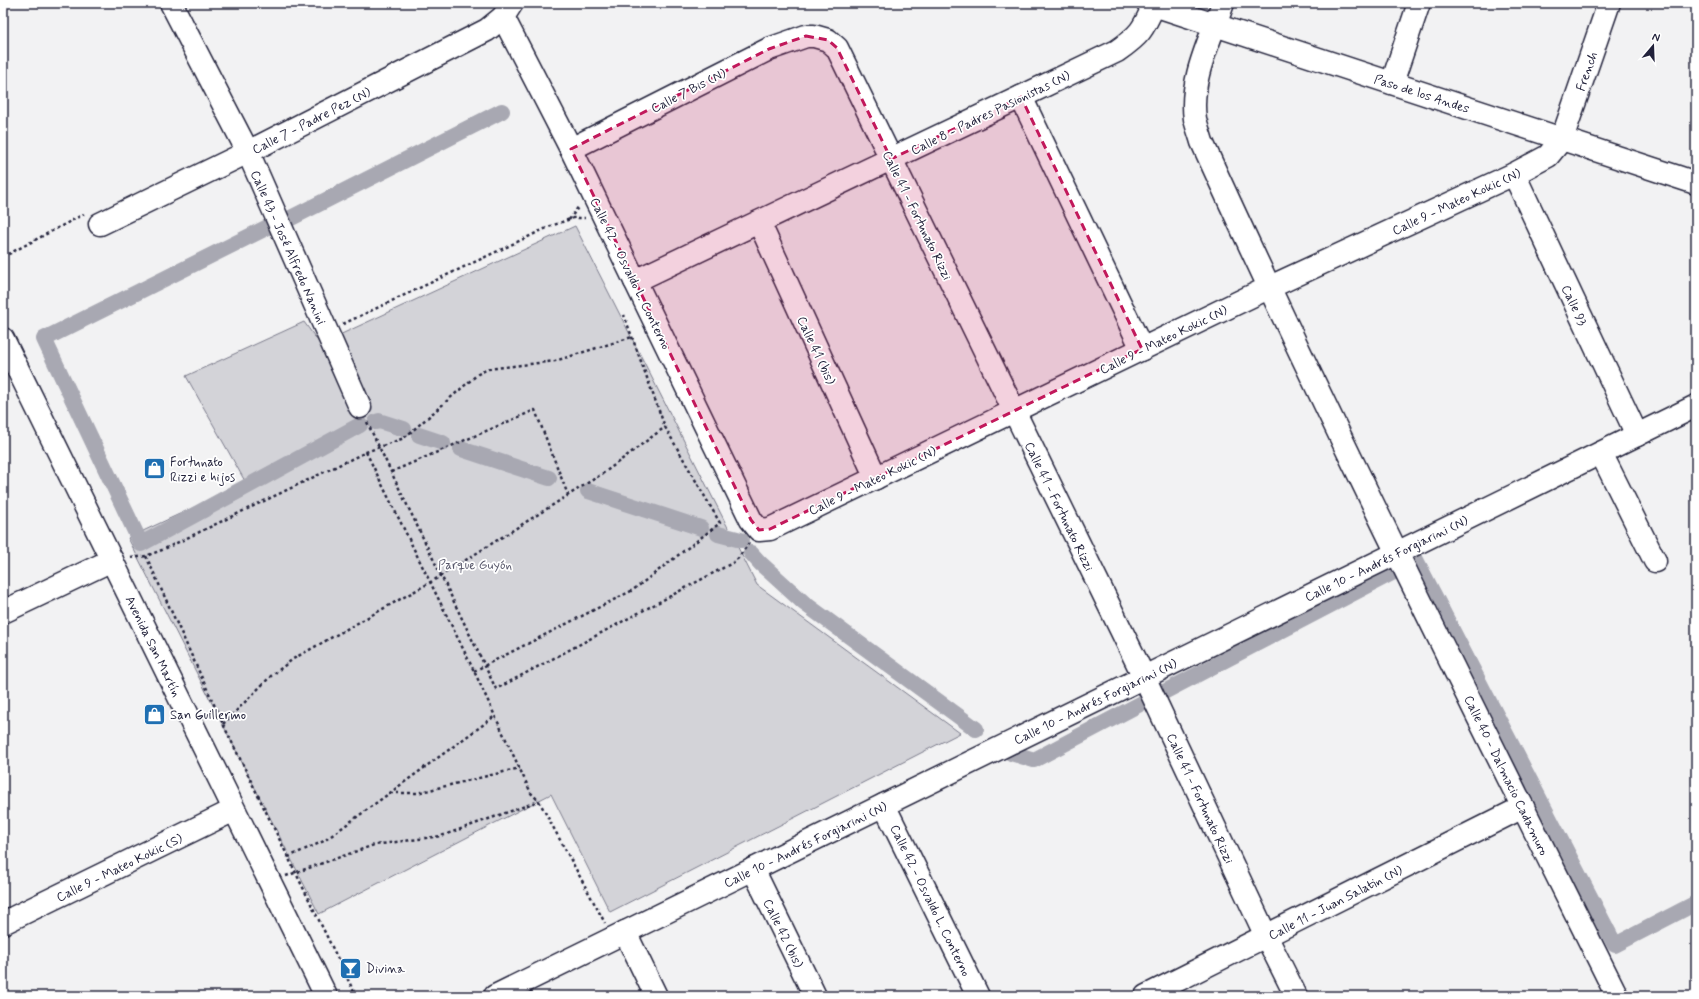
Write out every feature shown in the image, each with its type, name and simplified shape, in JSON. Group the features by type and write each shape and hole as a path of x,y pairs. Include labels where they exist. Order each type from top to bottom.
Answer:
{"street":[{"name":"Calle 43 - José Alfredo Nanini","path":"171,3 248,152 360,407"},
{"name":"Calle 40 - Dalmacio Cadamuro","path":"1223,3 1197,76 1194,98 1195,118 1202,142 1268,288 1396,553 1617,996"},
{"path":"1392,83 1419,3"},
{"name":"French","path":"1562,139 1609,3"},
{"name":"Paso de los Andes","path":"1151,4 1696,183"},
{"name":"Calle 8 - Padres Pasionistas (N)","path":"635,281 1117,51 1133,40 1144,28 1151,4"},
{"name":"Calle 7 - Padre Pez (N)","path":"100,224 248,152 487,30 507,10"},
{"name":"Calle 42 - Osvaldo L. Conterno","path":"507,10 606,222 751,520 759,530"},
{"name":"Calle 7 Bis (N)","path":"571,149 769,49 806,36"},
{"name":"Calle 41 - Fortunato Rizzi","path":"806,36 814,36 828,40 837,48 1013,412 1144,677 1266,936 1296,996"},
{"path":"1021,97 1142,349"},
{"name":"Calle 9 - Mateo Kokic (N)","path":"759,530 770,529 1268,288 1514,174 1548,156 1562,139"},
{"name":"Calle 93","path":"1514,174 1637,435"},
{"name":"Calle 41 (bis)","path":"759,222 876,478"},
{"name":"Avenida San Martín","path":"3,339 326,996"},
{"name":"Calle 10 - Andrés Forgiarini (N)","path":"495,996 1696,406"},
{"path":"1600,453 1655,561"},
{"path":"3,612 112,560"},
{"name":"Calle 42 - Osvaldo L. Conterno","path":"884,805 978,996"},
{"name":"Calle 11 - Juan Salatin (N)","path":"1146,996 1523,807"},
{"name":"Calle 9 - Mateo Kokic (S)","path":"3,923 234,810"},
{"name":"Calle 42 (bis)","path":"752,869 815,996"},
{"path":"619,935 656,996"}],"path":[{"path":"3,257 87,213 100,224"},
{"path":"327,332 551,226 573,218 594,217 606,222"},
{"path":"474,671 633,590 720,523 664,427 624,315"},
{"path":"112,560 146,556 366,452 404,438 478,374 488,370 555,360 632,337"},
{"path":"360,407 496,689 736,562 759,530"},
{"path":"391,472 535,410 568,495"},
{"path":"223,724 271,676 293,659 431,582 605,472 664,427"},
{"path":"366,452 431,582 531,793 539,800 619,935"},
{"path":"146,556 223,724 356,996"},
{"path":"288,857 324,842 495,716"},
{"path":"390,793 417,793 520,768"},
{"path":"270,881 374,845 441,836 539,800"}],"highlighted area":[{"path":"806,36 828,40 837,48 891,159 1021,97 1142,349 770,529 759,530 751,520 571,149 769,49"}],"green space":[{"name":"Parque Guyón","path":"575,226 757,585 960,733 610,912 551,794 319,914 128,538 246,483 186,376 304,322 320,344"}],"waterway":[{"path":"291,218 502,111"},
{"path":"270,226 44,339 141,544 360,425"},
{"path":"376,422 379,421 404,429"},
{"path":"419,435 443,443"},
{"path":"461,449 549,478"},
{"path":"588,491 701,528"},
{"path":"718,534 741,540"},
{"path":"751,553 804,603 976,729"},
{"path":"1414,561 1416,560 1615,945 1696,903"},
{"path":"1164,692 1392,573"},
{"path":"1011,753 1034,760 1142,703"}],"place":[{"name":"Fortunato Rizzi e hijos","path":"154,468"},
{"name":"San Guillermo","path":"154,714"},
{"name":"Divina","path":"351,968"}]}
